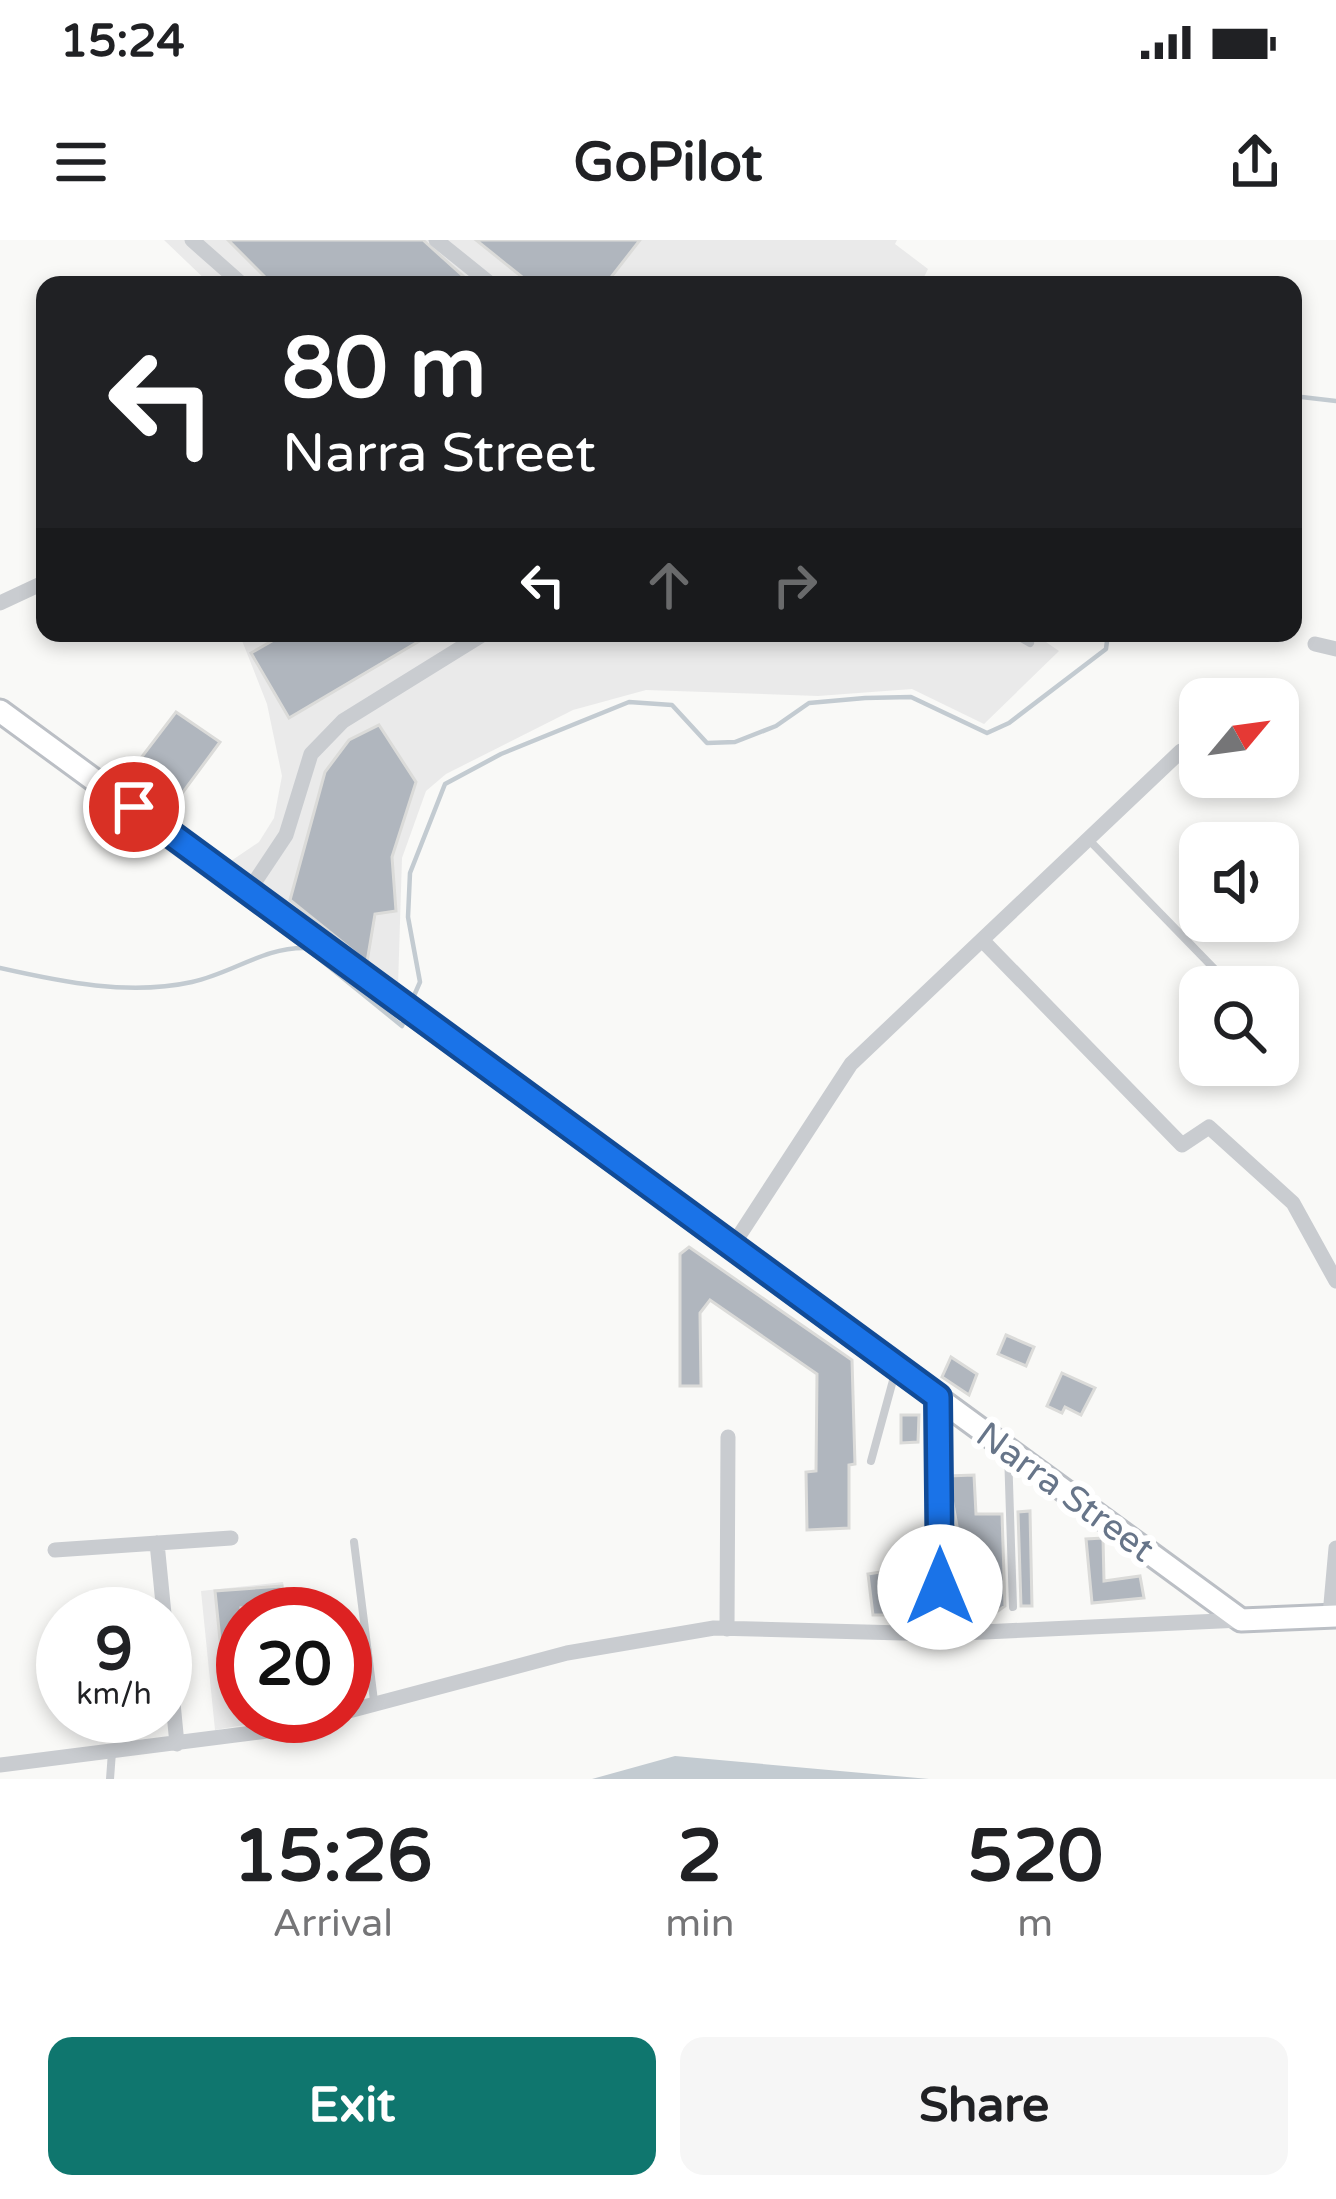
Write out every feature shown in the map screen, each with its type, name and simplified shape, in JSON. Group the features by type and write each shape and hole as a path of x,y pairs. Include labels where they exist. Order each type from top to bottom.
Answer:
{"main road":[{"name":"Narra Street","path":"0,711 250,889 1241,1620"},
{"path":"1241,1620 1333,1615"}],"street":[{"path":"192,240 233,276"},
{"path":"436,240 481,276"},
{"path":"0,602 36,586"},
{"path":"250,889 286,835 311,754 343,721 470,642"},
{"path":"1315,644 1336,649"},
{"path":"733,1245 851,1064 1179,753"},
{"path":"982,940 1182,1145 1209,1127 1293,1203 1336,1281"},
{"path":"727,1629 728,1437"},
{"path":"55,1550 231,1538"},
{"path":"158,1543 162,1587"},
{"path":"1333,1615 1336,1548"},
{"path":"372,1705 566,1653 727,1629 940,1634 1241,1620"},
{"path":"0,1765 216,1737"}],"lane":[{"path":"1088,839 1212,966"},
{"path":"871,1461 896,1366"},
{"path":"938,1397 940,1634"},
{"path":"1008,1448 1013,1607"},
{"path":"354,1542 358,1612 375,1704"},
{"path":"110,1779 112,1752"}],"shaded area":[{"path":"164,240 897,240 895,244 928,269 924,276 202,276"},
{"path":"243,642 1046,642 1059,651 984,724 912,689 818,696 646,690 573,710 446,774 426,791 402,858 398,986 228,863 259,842 274,818 282,776 267,704"},
{"path":"283,1582 284,1587 237,1587"},
{"path":"216,1589 215,1730 201,1591"},
{"path":"675,1756 929,1779 592,1779"}],"building":[{"path":"228,240 423,240 463,276 264,276"},
{"path":"476,240 640,240 612,276 521,276"},
{"path":"270,642 418,642 289,718 251,653"},
{"path":"176,712 220,742 172,807 128,775"},
{"path":"379,725 416,782 392,857 396,911 375,914 367,962 290,900 325,772 349,740"},
{"path":"689,1247 852,1360 855,1464 849,1465 849,1528 807,1530 806,1472 816,1471 817,1374 710,1300 700,1313 701,1386 680,1386 680,1254"},
{"path":"1006,1335 1034,1347 1026,1366 998,1354"},
{"path":"951,1357 977,1374 969,1395 942,1377"},
{"path":"1062,1373 1095,1388 1081,1415 1065,1407 1062,1413 1047,1406"},
{"path":"901,1415 919,1415 918,1442 901,1443"},
{"path":"974,1475 976,1514 1002,1514 1005,1606 998,1611 959,1608 957,1561 948,1562 948,1526 957,1526 948,1476"},
{"path":"1030,1511 1032,1606 1021,1606 1018,1512"},
{"path":"1103,1538 1104,1581 1140,1576 1144,1598 1092,1603 1086,1539"},
{"path":"929,1552 931,1581 920,1581 920,1615 873,1615 868,1574 893,1570 893,1555"}],"waterway":[{"path":"1302,397 1336,401"},
{"path":"413,998 420,982 408,917 410,873 445,784 501,754 629,702 672,705 707,743 735,742 776,726 809,703 865,698 911,697 987,733 1009,723 1106,649 1107,642"},
{"path":"0,968 71,982 144,988 192,982 262,956 306,948 402,1026 406,1016"}],"route":[{"path":"134,807 938,1397 940,1587"}]}
